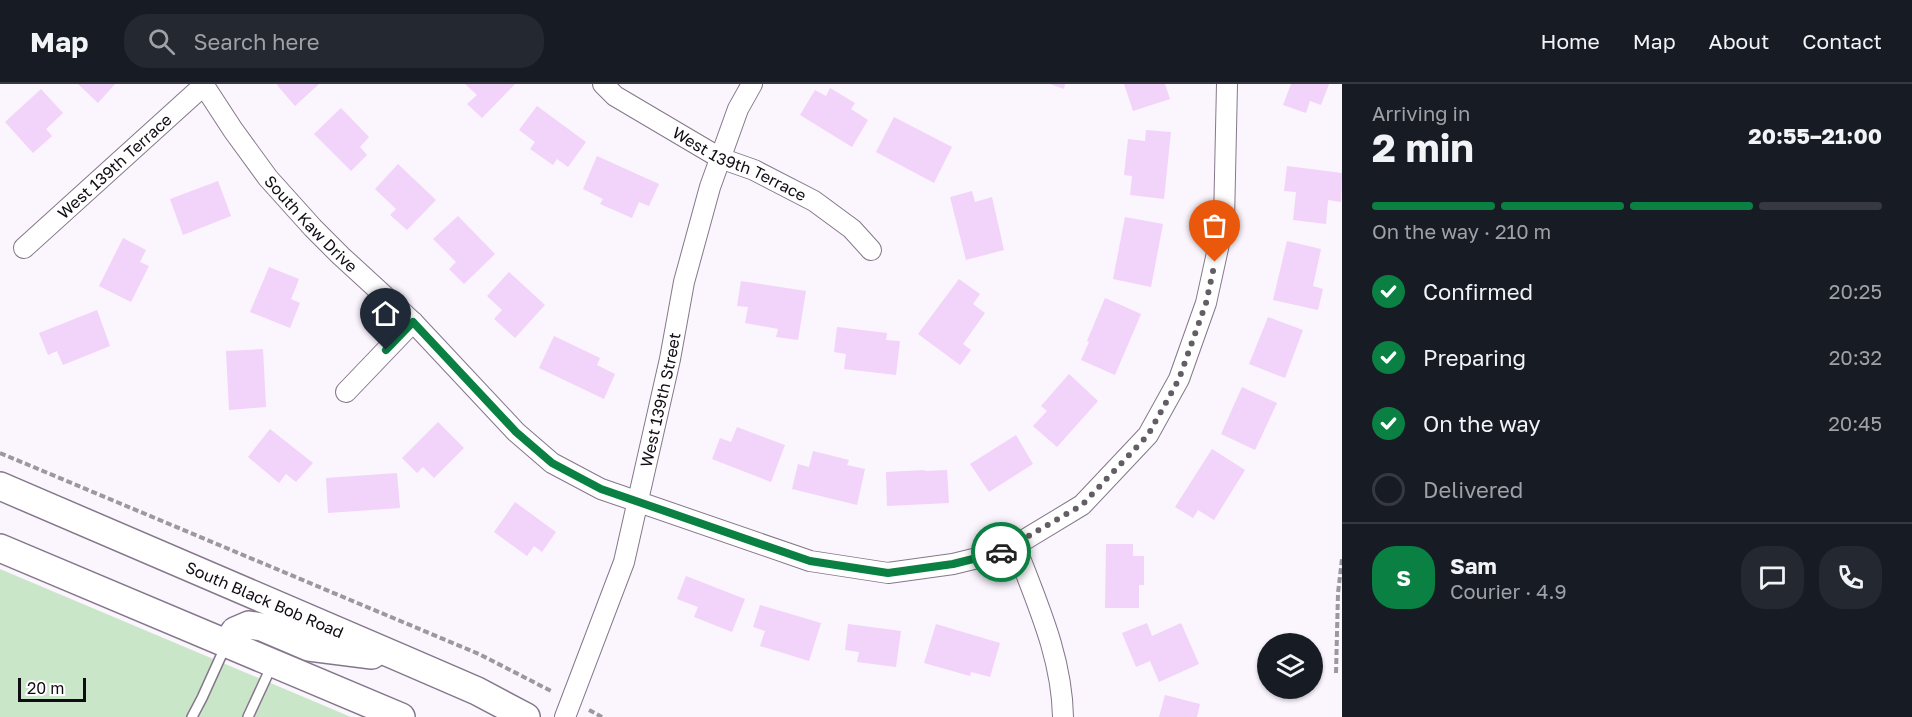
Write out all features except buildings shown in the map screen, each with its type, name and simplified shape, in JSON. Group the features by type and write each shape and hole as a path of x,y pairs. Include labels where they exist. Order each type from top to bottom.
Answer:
{"main road":[{"name":"South Black Bob Road","path":"0,486 477,691 526,717"},
{"path":"0,548 401,717"},
{"path":"227,643 235,631 249,625 262,627 309,647 404,659"}],"street":[{"name":"West 139th Terrace","path":"603,84 615,96 720,158 754,170 814,201 852,229 871,250"},
{"name":"West 139th Street","path":"568,709 624,562 670,359 684,282 710,187 738,109 752,84"},
{"name":"South Kaw Drive","path":"203,85 268,178 305,220 413,322 516,432 552,463 601,489 810,561 888,573 953,564 1006,551 1082,505 1148,435 1179,379 1206,303 1224,221 1227,84"},
{"name":"West 139th Terrace","path":"24,249 203,85"},
{"path":"346,392 413,322"},
{"path":"1015,545 1052,644 1062,691 1063,717"}],"lane":[{"path":"192,717 227,643"},
{"path":"248,717 273,663"}],"path":[{"path":"0,453 479,654 568,709 602,717"},
{"path":"1336,673 1338,593 1342,559"}],"green space":[{"path":"0,569 351,717 0,717"}],"way so far":[{"path":"1001,552 1082,505 1148,435 1179,379 1206,303 1215,262"}],"route":[{"path":"386,350 413,322 516,432 552,463 601,489 810,561 888,573 953,564 1001,552"}]}
